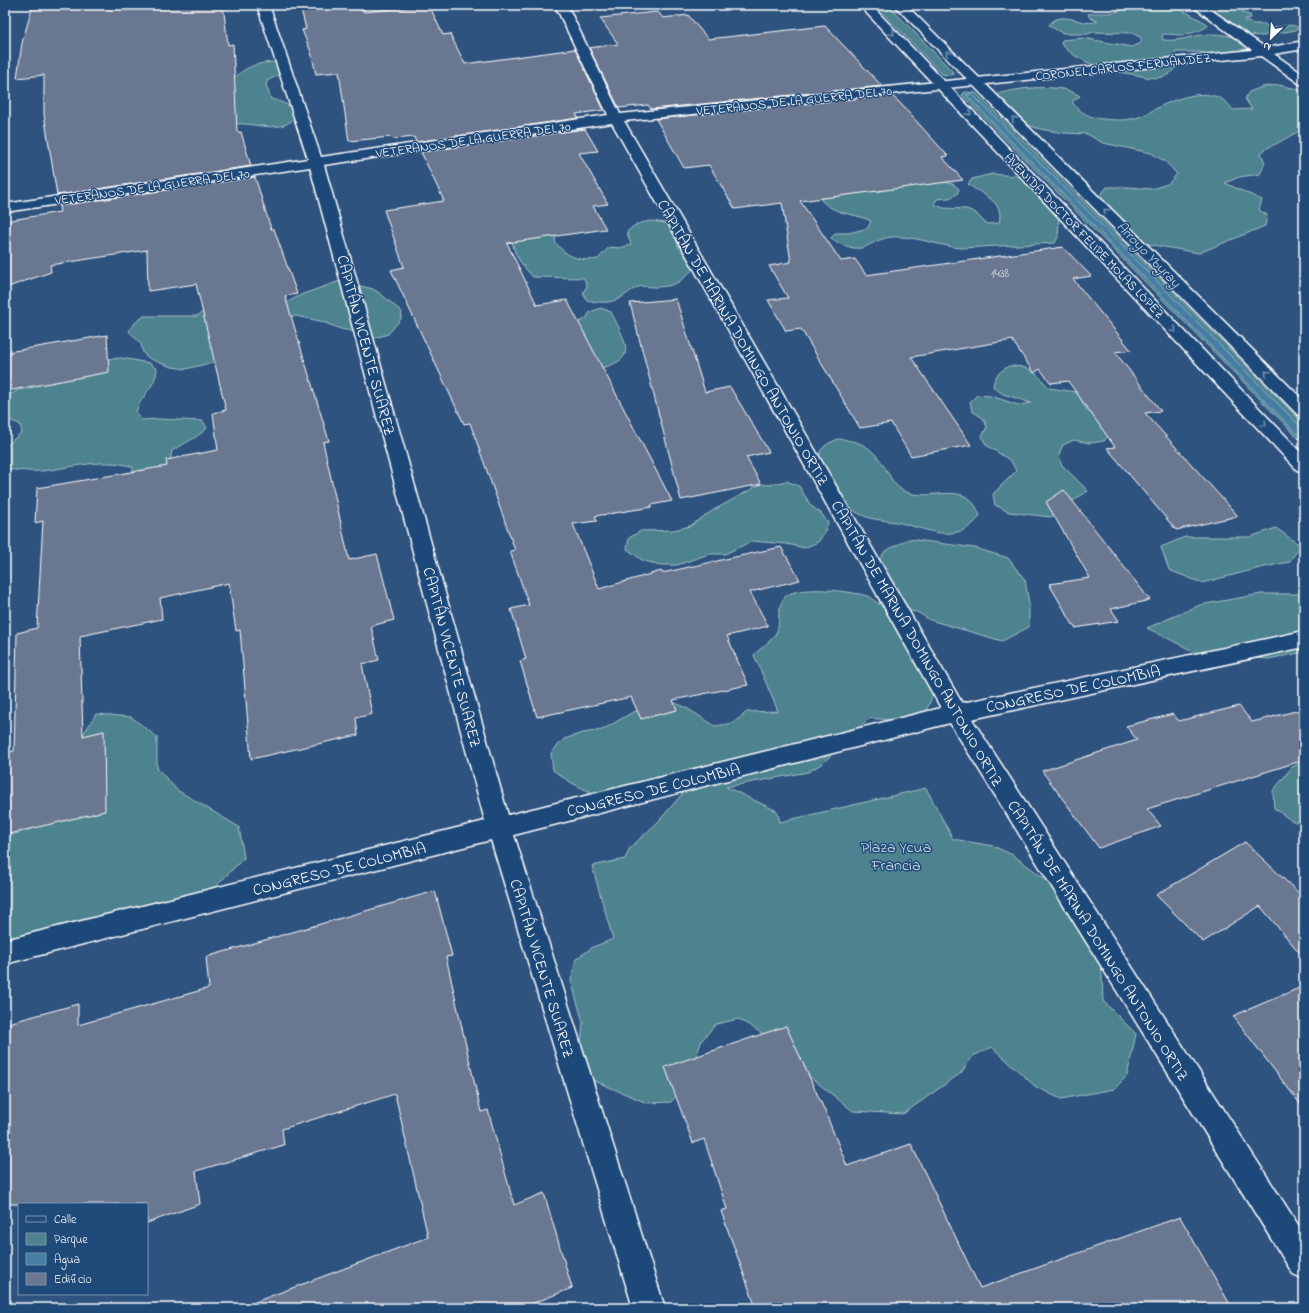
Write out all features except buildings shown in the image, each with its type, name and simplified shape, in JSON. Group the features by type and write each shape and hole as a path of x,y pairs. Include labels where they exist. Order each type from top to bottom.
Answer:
{"street":[{"name":"CAPITÁN VICENTE SUAREZ","path":"263,5 316,162 499,827 649,1308"},
{"name":"CAPITÁN DE MARINA DOMINGO ANTONIO ORTIZ","path":"561,5 616,118 956,713 1304,1263"},
{"name":"AVENIDA DOCTOR FELIPE MOLAS LÓPEZ","path":"865,5 1304,466"},
{"name":"AVENIDA DOCTOR FELIPE MOLAS LÓPEZ","path":"900,5 1304,411"},
{"path":"1197,5 1304,81"},
{"name":"CORONEL CARLOS FERNÁNDEZ","path":"942,85 1264,52 1304,45"},
{"name":"VETERANOS DE LA GUERRA DEL 70","path":"5,208 616,118 942,85"},
{"name":"CONGRESO DE COLOMBIA","path":"5,952 956,713 1304,639"}],"green space":[{"path":"875,5 888,5 955,74 942,74"},
{"path":"1127,5 1173,5 1206,23 1208,26 1187,34 1162,35 1163,40 1176,40 1206,34 1218,34 1236,38 1256,49 1231,56 1197,52 1176,52 1174,56 1178,64 1172,72 1162,77 1150,78 1096,66 1078,57 1061,44 1062,40 1083,38 1132,47 1142,41 1140,37 1132,33 1093,32 1088,34 1069,34 1060,32 1049,25 1054,20 1060,18 1086,22 1098,21 1090,18 1088,14 1119,11 1124,9"},
{"path":"1199,5 1237,5 1243,10 1242,13 1250,15 1251,18 1245,19 1245,21 1253,24 1264,24 1271,28 1292,25 1300,28 1263,36 1246,35 1236,28 1231,22 1209,13"},
{"path":"280,62 282,73 267,81 266,85 271,99 290,106 297,115 284,125 276,127 235,124 223,81 234,77 254,65"},
{"path":"1279,85 1301,90 1304,93 1304,130 1293,134 1267,148 1261,153 1265,163 1260,174 1239,177 1225,183 1262,200 1259,210 1267,215 1265,226 1199,253 1147,244 1131,232 1098,198 1107,187 1151,189 1168,184 1177,174 1166,162 1151,153 1103,143 1087,134 1064,133 1040,129 1021,123 997,104 998,94 1006,92 1038,88 1063,89 1080,96 1072,102 1085,114 1111,120 1124,120 1143,116 1180,98 1200,94 1218,97 1226,102 1233,110 1252,109 1245,99 1249,92 1262,87"},
{"path":"965,92 976,93 1304,424 1304,444 962,95"},
{"path":"992,174 1029,177 1046,186 1057,197 1059,219 1058,237 1055,243 961,248 917,239 891,237 865,247 852,248 838,243 831,238 836,233 849,233 868,228 871,221 833,209 826,205 816,195 857,185 877,192 931,179 953,184 959,189 957,194 949,198 937,199 934,204 943,208 967,209 976,213 987,224 999,223 999,209 995,203 968,184 972,179"},
{"path":"653,221 665,223 673,228 679,249 692,261 693,269 680,281 671,285 660,287 641,286 633,289 614,301 609,302 587,300 583,293 587,286 584,278 533,277 516,255 512,238 556,236 555,242 569,255 580,259 592,260 598,259 609,247 620,248 631,245 627,232 638,224"},
{"path":"340,281 373,289 402,312 401,319 388,334 375,338 365,334 341,329 320,321 296,316 269,319 214,362 186,369 172,367 150,359 143,353 141,344 129,331 135,323 144,316 197,316 215,303 282,305 303,294"},
{"path":"601,308 611,312 621,332 626,349 623,358 602,368 564,328 586,319 590,312"},
{"path":"122,358 149,363 157,369 154,381 138,406 136,412 141,420 158,419 203,421 207,428 195,438 172,451 170,461 172,470 130,486 133,467 122,464 99,463 37,471 5,469 5,447 22,432 20,424 9,420 5,416 6,396 19,390 35,387 51,371 78,361"},
{"path":"1009,366 1023,367 1032,371 1049,388 1076,392 1086,409 1106,424 1110,434 1104,441 1090,443 1074,440 1063,445 1059,454 1061,464 1088,491 1078,497 1062,512 1050,517 1009,512 995,505 993,494 1016,471 1011,461 986,445 982,436 987,427 983,418 972,411 970,402 977,395 991,396 1018,405 1031,403 1003,394 993,387 996,377 1000,372"},
{"path":"838,439 855,442 868,448 878,458 894,483 904,491 925,495 947,493 957,494 966,497 974,504 980,516 971,525 961,531 941,533 872,518 856,512 842,501 820,464 819,459 821,450 828,444"},
{"path":"786,481 799,486 811,506 821,513 828,523 818,542 804,548 787,544 752,541 725,554 709,554 677,565 659,565 642,560 627,549 629,538 641,531 674,530 690,526 712,511 761,484 769,485"},
{"path":"1276,528 1301,546 1289,562 1202,583 1169,570 1161,547 1185,537 1250,537"},
{"name":"Plaza Ycua Francia","path":"909,539 975,548 1008,558 1025,580 1029,604 1029,627 1002,641 930,620 917,612 881,606 906,630 938,683 922,721 907,729 890,720 869,718 823,763 808,772 726,787 777,811 780,822 926,788 953,839 993,846 1013,855 1048,881 1089,916 1101,953 1103,1001 1136,1034 1127,1076 1114,1089 1061,1099 1036,1087 992,1047 973,1056 961,1073 903,1114 853,1111 776,1050 760,1032 739,1019 716,1024 702,1040 686,1084 671,1102 647,1103 578,1074 583,1022 571,981 576,959 593,947 613,939 592,866 625,859 630,848 658,822 683,793 631,798 605,796 595,793 577,786 553,770 551,753 564,739 583,733 602,730 633,712 670,701 685,707 715,726 733,723 747,712 778,711 754,655 772,639 776,633 779,625 780,607 784,598 799,591 823,590 849,592 867,596 880,605 873,570 885,551"},
{"path":"1261,594 1304,594 1304,652 1268,659 1195,652 1147,628 1200,605"},
{"path":"96,714 131,717 157,737 157,768 177,790 239,827 244,858 214,888 171,907 5,956 5,837 28,830 70,809 76,746"},
{"path":"1304,761 1304,825 1292,821 1274,808 1273,791 1292,767"}],"water":[{"path":"972,94 1304,430 1304,441 966,95"}],"water label":[{"name":"Arroyo Ybyray","path":"1149,254"}]}
